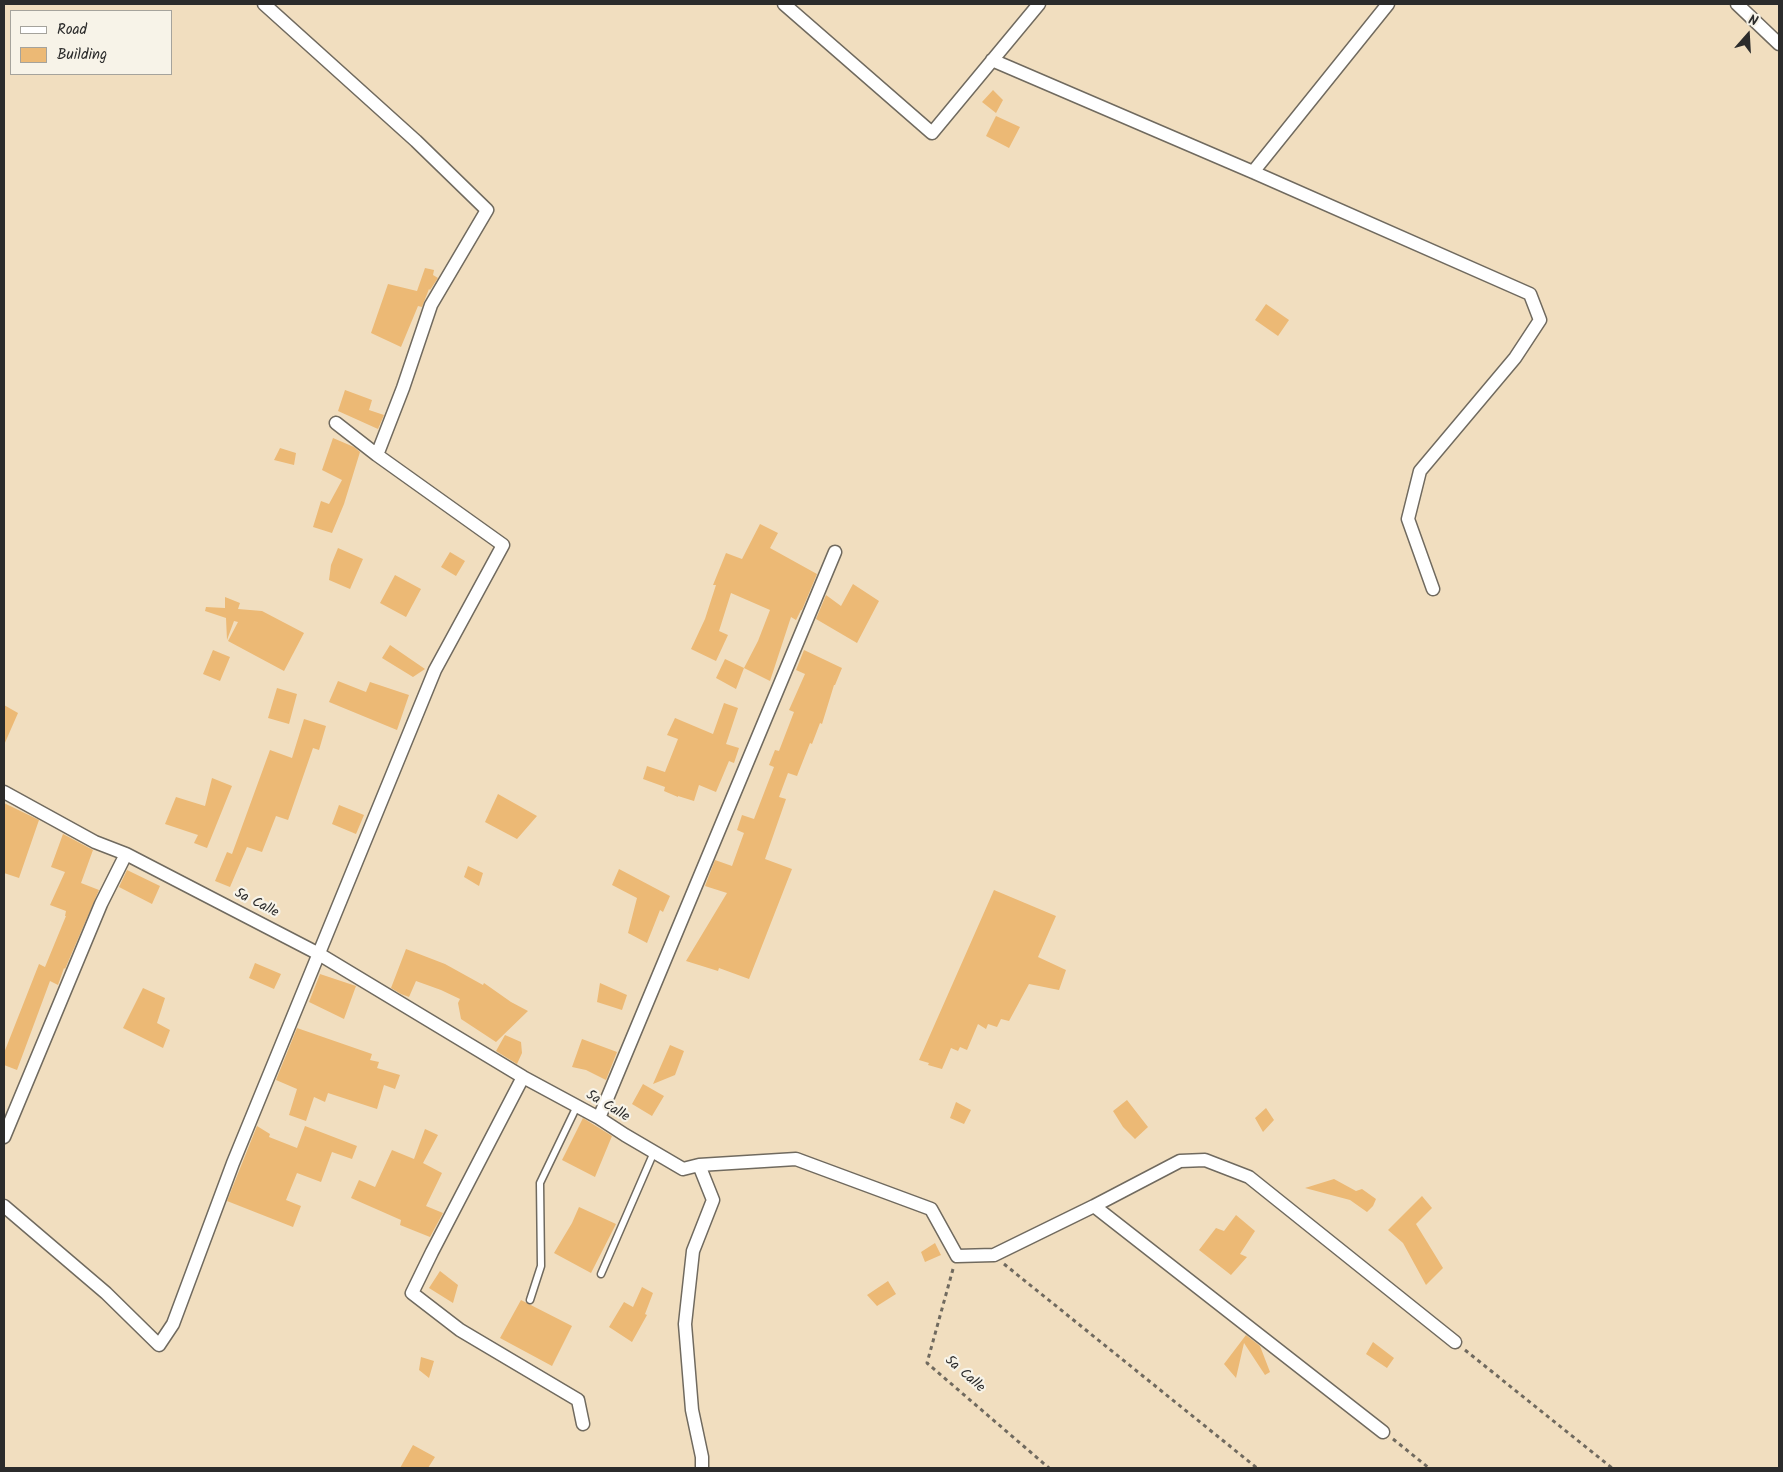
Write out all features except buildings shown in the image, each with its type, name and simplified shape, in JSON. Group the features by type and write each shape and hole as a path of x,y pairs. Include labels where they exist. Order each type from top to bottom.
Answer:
{"street":[{"path":"264,4 416,141 487,210 431,305 403,388 377,455"},
{"path":"784,4 932,133 1039,4"},
{"path":"1253,172 1388,4"},
{"path":"1737,4 1779,44"},
{"path":"992,60 1530,294 1540,320 1515,358 1420,471 1408,519 1433,589"},
{"path":"4,1206 106,1294 160,1345 173,1324 232,1163 435,670 503,545 377,455 336,423"},
{"path":"600,1118 835,552"},
{"name":"5a Calle","path":"4,792 95,842 126,854 319,954 524,1077 600,1118 684,1169 699,1165 796,1159 931,1209 957,1256"},
{"path":"4,1137 101,904 126,854"},
{"path":"524,1077 412,1293 460,1330 578,1400 583,1424"},
{"path":"957,1256 994,1255 1180,1161 1205,1160 1249,1177 1455,1342"},
{"path":"699,1165 713,1200 693,1251 686,1324 692,1410 702,1457 702,1468"},
{"path":"1094,1206 1383,1432"}],"lane":[{"path":"530,1300 541,1266 540,1182 577,1106"},
{"path":"600,1274 654,1152"}],"path":[{"path":"994,1255 1257,1468"},
{"name":"5a Calle","path":"957,1256 927,1362 1050,1468"},
{"path":"1455,1342 1612,1468"},
{"path":"1383,1432 1429,1468"}]}
